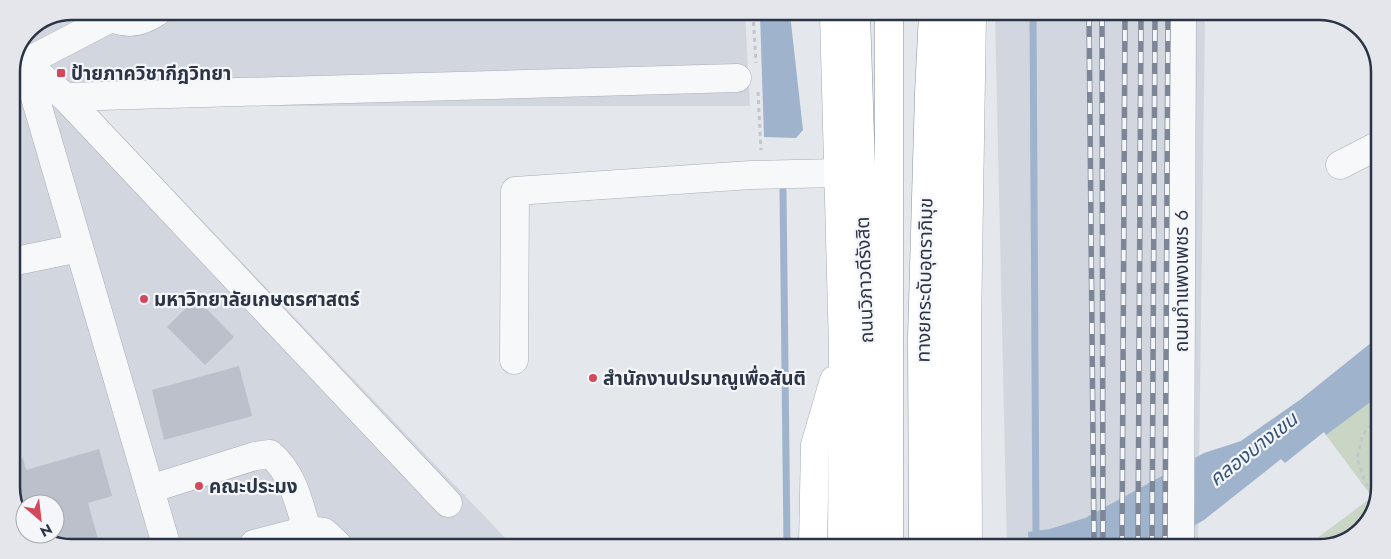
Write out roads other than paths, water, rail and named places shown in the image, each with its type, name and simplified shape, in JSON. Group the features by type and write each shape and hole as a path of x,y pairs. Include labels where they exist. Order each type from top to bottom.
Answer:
{"main road":[{"name":"ถนนวิภาวดีรังสิต","path":"834,20 843,348 842,539"},
{"name":"ถนนวิภาวดีรังสิต","path":"856,20 866,317 868,539"},
{"name":"ทางยกระดับอุตราภิมุข","path":"889,20 889,539"},
{"name":"ทางยกระดับอุตราภิมุข","path":"923,539 922,338 933,20"},
{"path":"942,539 953,20"},
{"path":"968,539 968,305 972,20"},
{"path":"814,539 815,445 843,348"}],"street":[{"path":"21,64 98,20"},
{"path":"119,20 138,22 142,20"},
{"name":"ถนนกำแพงเพชร 6","path":"1180,539 1182,20"},
{"path":"20,68 65,97 448,503"},
{"path":"20,72 79,248 165,539"},
{"path":"65,97 737,78"},
{"path":"1340,165 1371,149"},
{"path":"514,360 515,191 751,175 838,173"},
{"path":"20,260 79,248"},
{"path":"150,489 255,456 270,454 278,461 295,490 307,530"},
{"path":"273,539 307,530 324,532 332,539"}],"water":[{"path":"760,20 791,20 803,130 796,138 764,137"},
{"name":"คลองบางเขน","path":"1371,343 1371,402 1326,435 1324,432 1285,463 1281,459 1204,520 1170,539 1028,539 1028,532 1050,529 1085,518 1204,453 1241,441 1301,399"}],"waterway":[{"path":"1033,20 1036,539"},
{"path":"783,191 787,539"}],"railway":[{"path":"1089,20 1094,539"},
{"path":"1102,20 1103,539"},
{"path":"1122,539 1125,20"},
{"path":"1138,539 1141,20"},
{"path":"1152,539 1155,20"},
{"path":"1165,539 1168,20"}],"place":[{"name":"ป้ายภาควิชากีฎวิทยา","path":"61,73"},
{"name":"มหาวิทยาลัยเกษตรศาสตร์","path":"144,299"},
{"name":"สำนักงานปรมาณูเพื่อสันติ","path":"593,378"},
{"name":"คณะประมง","path":"199,486"}]}
